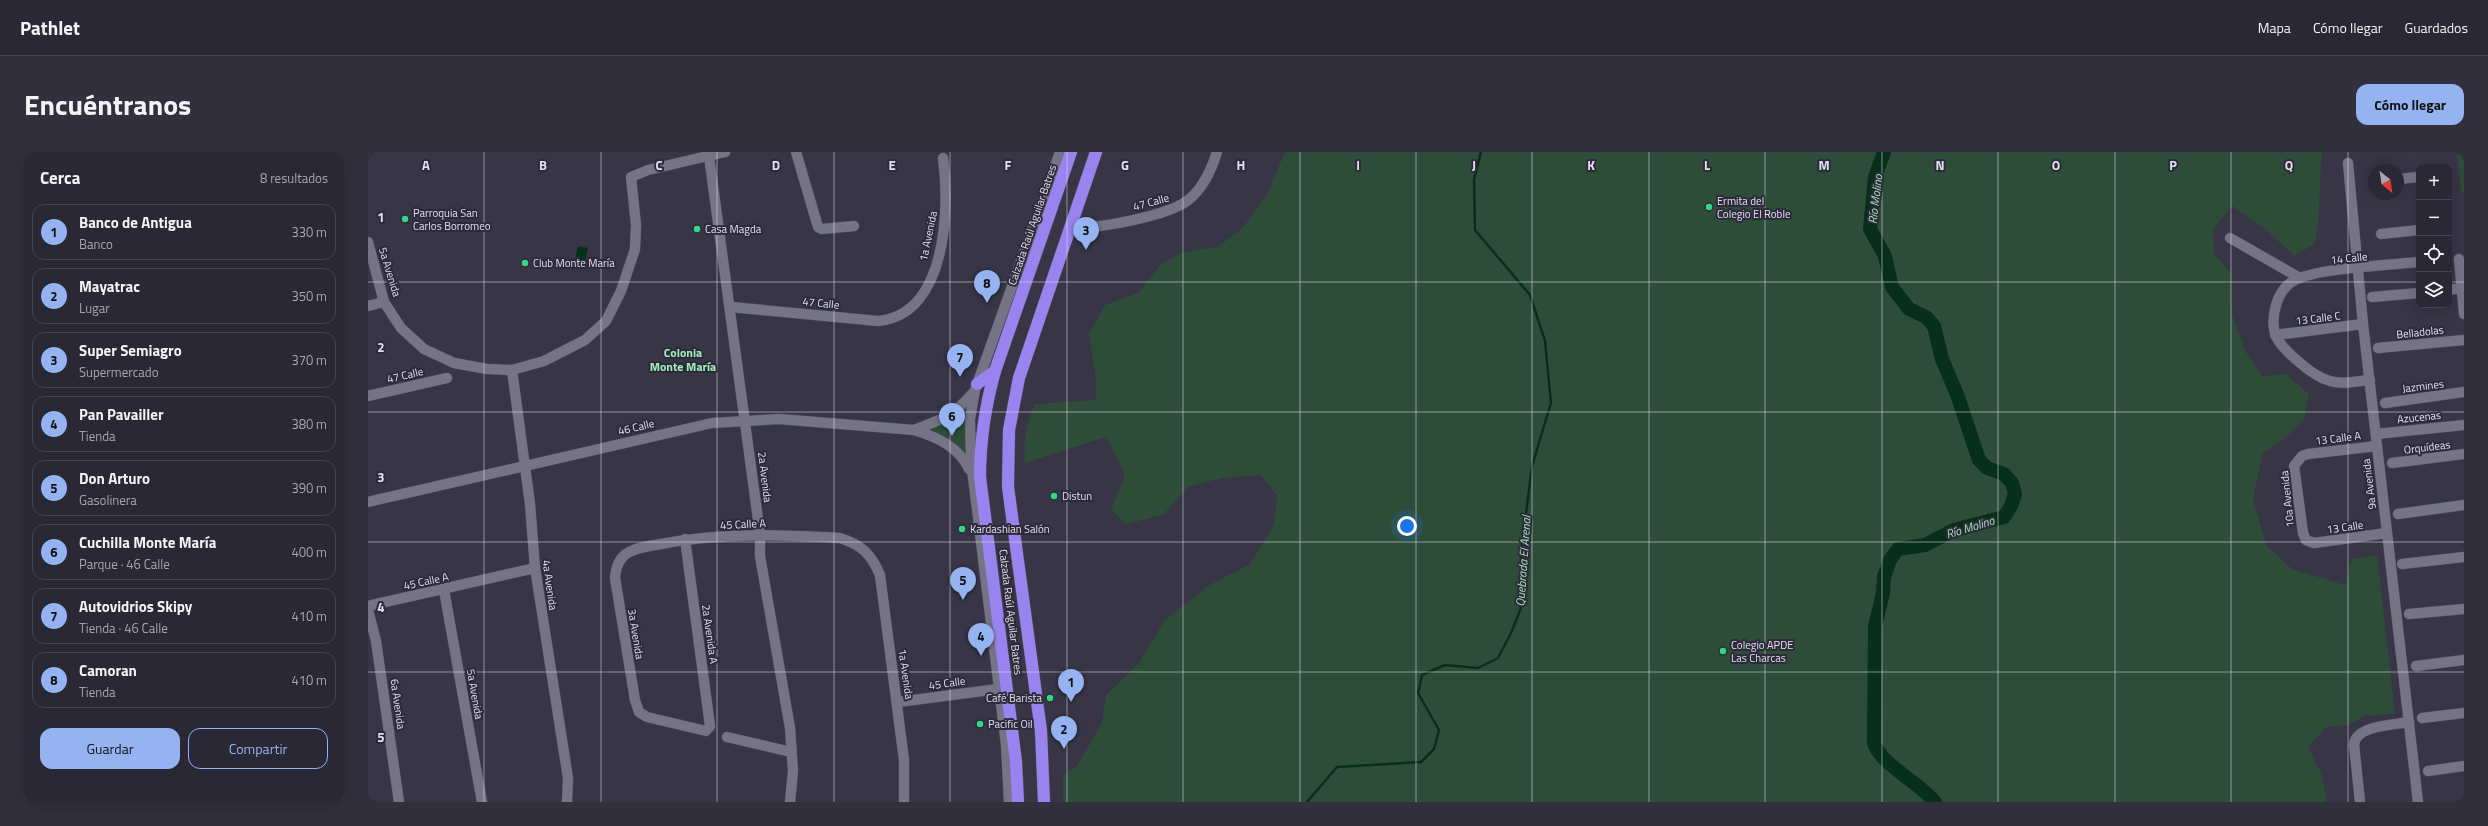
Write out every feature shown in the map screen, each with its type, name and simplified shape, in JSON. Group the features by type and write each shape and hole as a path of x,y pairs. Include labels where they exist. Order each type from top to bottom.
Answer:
{"highway":[{"name":"Calzada Raúl Aguilar Batres","path":"1018,802 1015,755 980,477 980,443 986,403 995,371 1071,152"},
{"name":"Calzada Raúl Aguilar Batres","path":"1044,802 1041,731 1008,487 1008,443 1020,378 1096,152"},
{"path":"976,387 995,371"}],"street":[{"path":"512,370 544,361 584,340 606,321 616,303 633,260 636,225 630,182 635,174 726,152"},
{"path":"796,152 818,227 822,229 854,226"},
{"path":"1009,802 1008,765 972,477 969,433 976,387 1060,152"},
{"name":"2a Avenida","path":"709,156 731,307 760,534 760,556 789,722 792,771 790,802"},
{"name":"47 Calle","path":"1071,226 1084,228 1115,223 1179,206 1202,186 1216,156"},
{"name":"1a Avenida","path":"907,312 924,293 941,244 947,195 943,158"},
{"name":"9a Avenida","path":"2348,163 2363,324 2418,802"},
{"path":"2404,178 2416,177"},
{"path":"2381,234 2416,230"},
{"path":"2230,238 2300,278"},
{"name":"5a Avenida","path":"368,242 384,302 401,328 424,349 454,363 487,369 512,370"},
{"path":"2457,259 2464,314"},
{"name":"14 Calle","path":"2276,335 2274,313 2284,287 2300,278 2312,274 2416,262"},
{"path":"2452,290 2461,288"},
{"path":"2372,297 2416,293"},
{"path":"368,306 384,302"},
{"name":"47 Calle","path":"731,307 878,321 888,320 907,312"},
{"name":"13 Calle C","path":"2276,335 2363,324"},
{"path":"2276,335 2280,345 2307,368 2323,378 2340,383 2370,380"},
{"name":"Belladolas","path":"2378,348 2464,340"},
{"name":"4a Avenida","path":"512,370 535,568 568,778 567,802"},
{"name":"47 Calle","path":"368,396 447,378"},
{"name":"46 Calle","path":"914,430 952,415 960,408 976,387"},
{"name":"Jazmines","path":"2385,403 2464,392"},
{"name":"46 Calle","path":"368,502 681,429 745,419 779,419 914,430 929,435 953,448 965,461 972,477"},
{"name":"Azucenas","path":"2376,434 2464,425"},
{"name":"13 Calle A","path":"2302,456 2315,453 2377,446"},
{"name":"Orquídeas","path":"2392,463 2464,454"},
{"name":"10a Avenida","path":"2302,456 2294,466 2303,533 2306,540"},
{"path":"2398,514 2464,505"},
{"name":"13 Calle","path":"2306,540 2314,543 2387,533"},
{"name":"45 Calle A","path":"619,561 636,549 685,539 760,534 840,538 861,546 868,553"},
{"name":"2a Avenida A","path":"639,712 647,717 706,731 710,726 711,721 685,539"},
{"name":"1a Avenida","path":"868,553 880,575 898,702 904,760 904,802"},
{"path":"2402,564 2464,557"},
{"name":"3a Avenida","path":"619,561 615,578 635,700 639,712"},
{"name":"45 Calle A","path":"368,606 444,590 535,568"},
{"name":"5a Avenida","path":"444,590 482,802"},
{"path":"2409,614 2464,609"},
{"name":"6a Avenida","path":"368,610 376,641 400,802"},
{"path":"2416,666 2464,660"},
{"name":"45 Calle","path":"898,702 998,689"},
{"path":"2422,718 2464,713"},
{"path":"2360,802 2354,744 2357,736 2365,731 2409,722"},
{"path":"727,737 791,752"},
{"path":"2428,770 2464,766"}],"shaded area":[{"path":"1285,152 2322,152 2318,220 2315,243 2295,256 2265,229 2232,206 2213,230 2214,254 2231,273 2232,315 2246,352 2262,376 2286,374 2309,394 2304,419 2284,439 2263,453 2253,498 2266,545 2292,569 2345,585 2352,559 2377,555 2395,714 2364,716 2349,725 2326,727 2308,747 2321,773 2327,799 2325,802 1063,802 1063,774 1077,766 1102,723 1106,695 1139,663 1165,620 1208,586 1250,564 1274,525 1277,495 1260,475 1222,478 1188,487 1163,515 1126,524 1111,510 1125,475 1106,437 1025,463 1024,447 1029,418 1035,404 1096,400 1096,380 1089,334 1105,305 1138,293 1161,264 1184,252 1217,247 1242,229 1267,194"},
{"path":"2457,152 2464,152 2464,195 2461,190"},
{"path":"578,246 588,248 583,267 574,266"},
{"path":"969,402 967,461 914,430"}],"waterway":[{"name":"Quebrada El Arenal","path":"1307,802 1337,767 1421,762 1434,749 1439,730 1418,693 1422,675 1445,665 1478,668 1498,658 1511,633 1521,608 1521,554 1532,466 1551,403 1545,341 1530,295 1475,230 1474,180 1481,152"},
{"name":"Río Molino","path":"1884,152 1875,177 1870,229 1885,256 1892,287 1909,309 1926,317 1934,326 1942,359 1958,397 1979,460 1987,468 2004,474 2012,483 2015,494 2011,506 2004,517 1954,530 1925,545 1898,549 1890,560 1884,577 1883,593 1875,626 1874,743 1878,751 1892,766 1935,802"}],"place":[{"name":"Ermita del Colegio El Roble","path":"1709,207"},
{"name":"Parroquia San Carlos Borromeo","path":"405,219"},
{"name":"Casa Magda","path":"697,229"},
{"name":"Super Semiagro","path":"1086,250"},
{"name":"Club Monte María","path":"525,263"},
{"name":"Camoran","path":"987,303"},
{"name":"Autovidrios Skipy","path":"960,377"},
{"name":"Cuchilla Monte María","path":"952,436"},
{"name":"Distun","path":"1054,496"},
{"name":"Kardashian Salón","path":"962,529"},
{"name":"Don Arturo","path":"963,600"},
{"name":"Colegio APDE Las Charcas","path":"1723,651"},
{"name":"Pan Pavailler","path":"981,656"},
{"name":"Café Barista","path":"1050,698"},
{"name":"Banco de Antigua","path":"1071,702"},
{"name":"Pacific Oil","path":"980,724"},
{"name":"Mayatrac","path":"1064,749"}],"district":[{"name":"Colonia Monte María","path":"683,359"}]}
